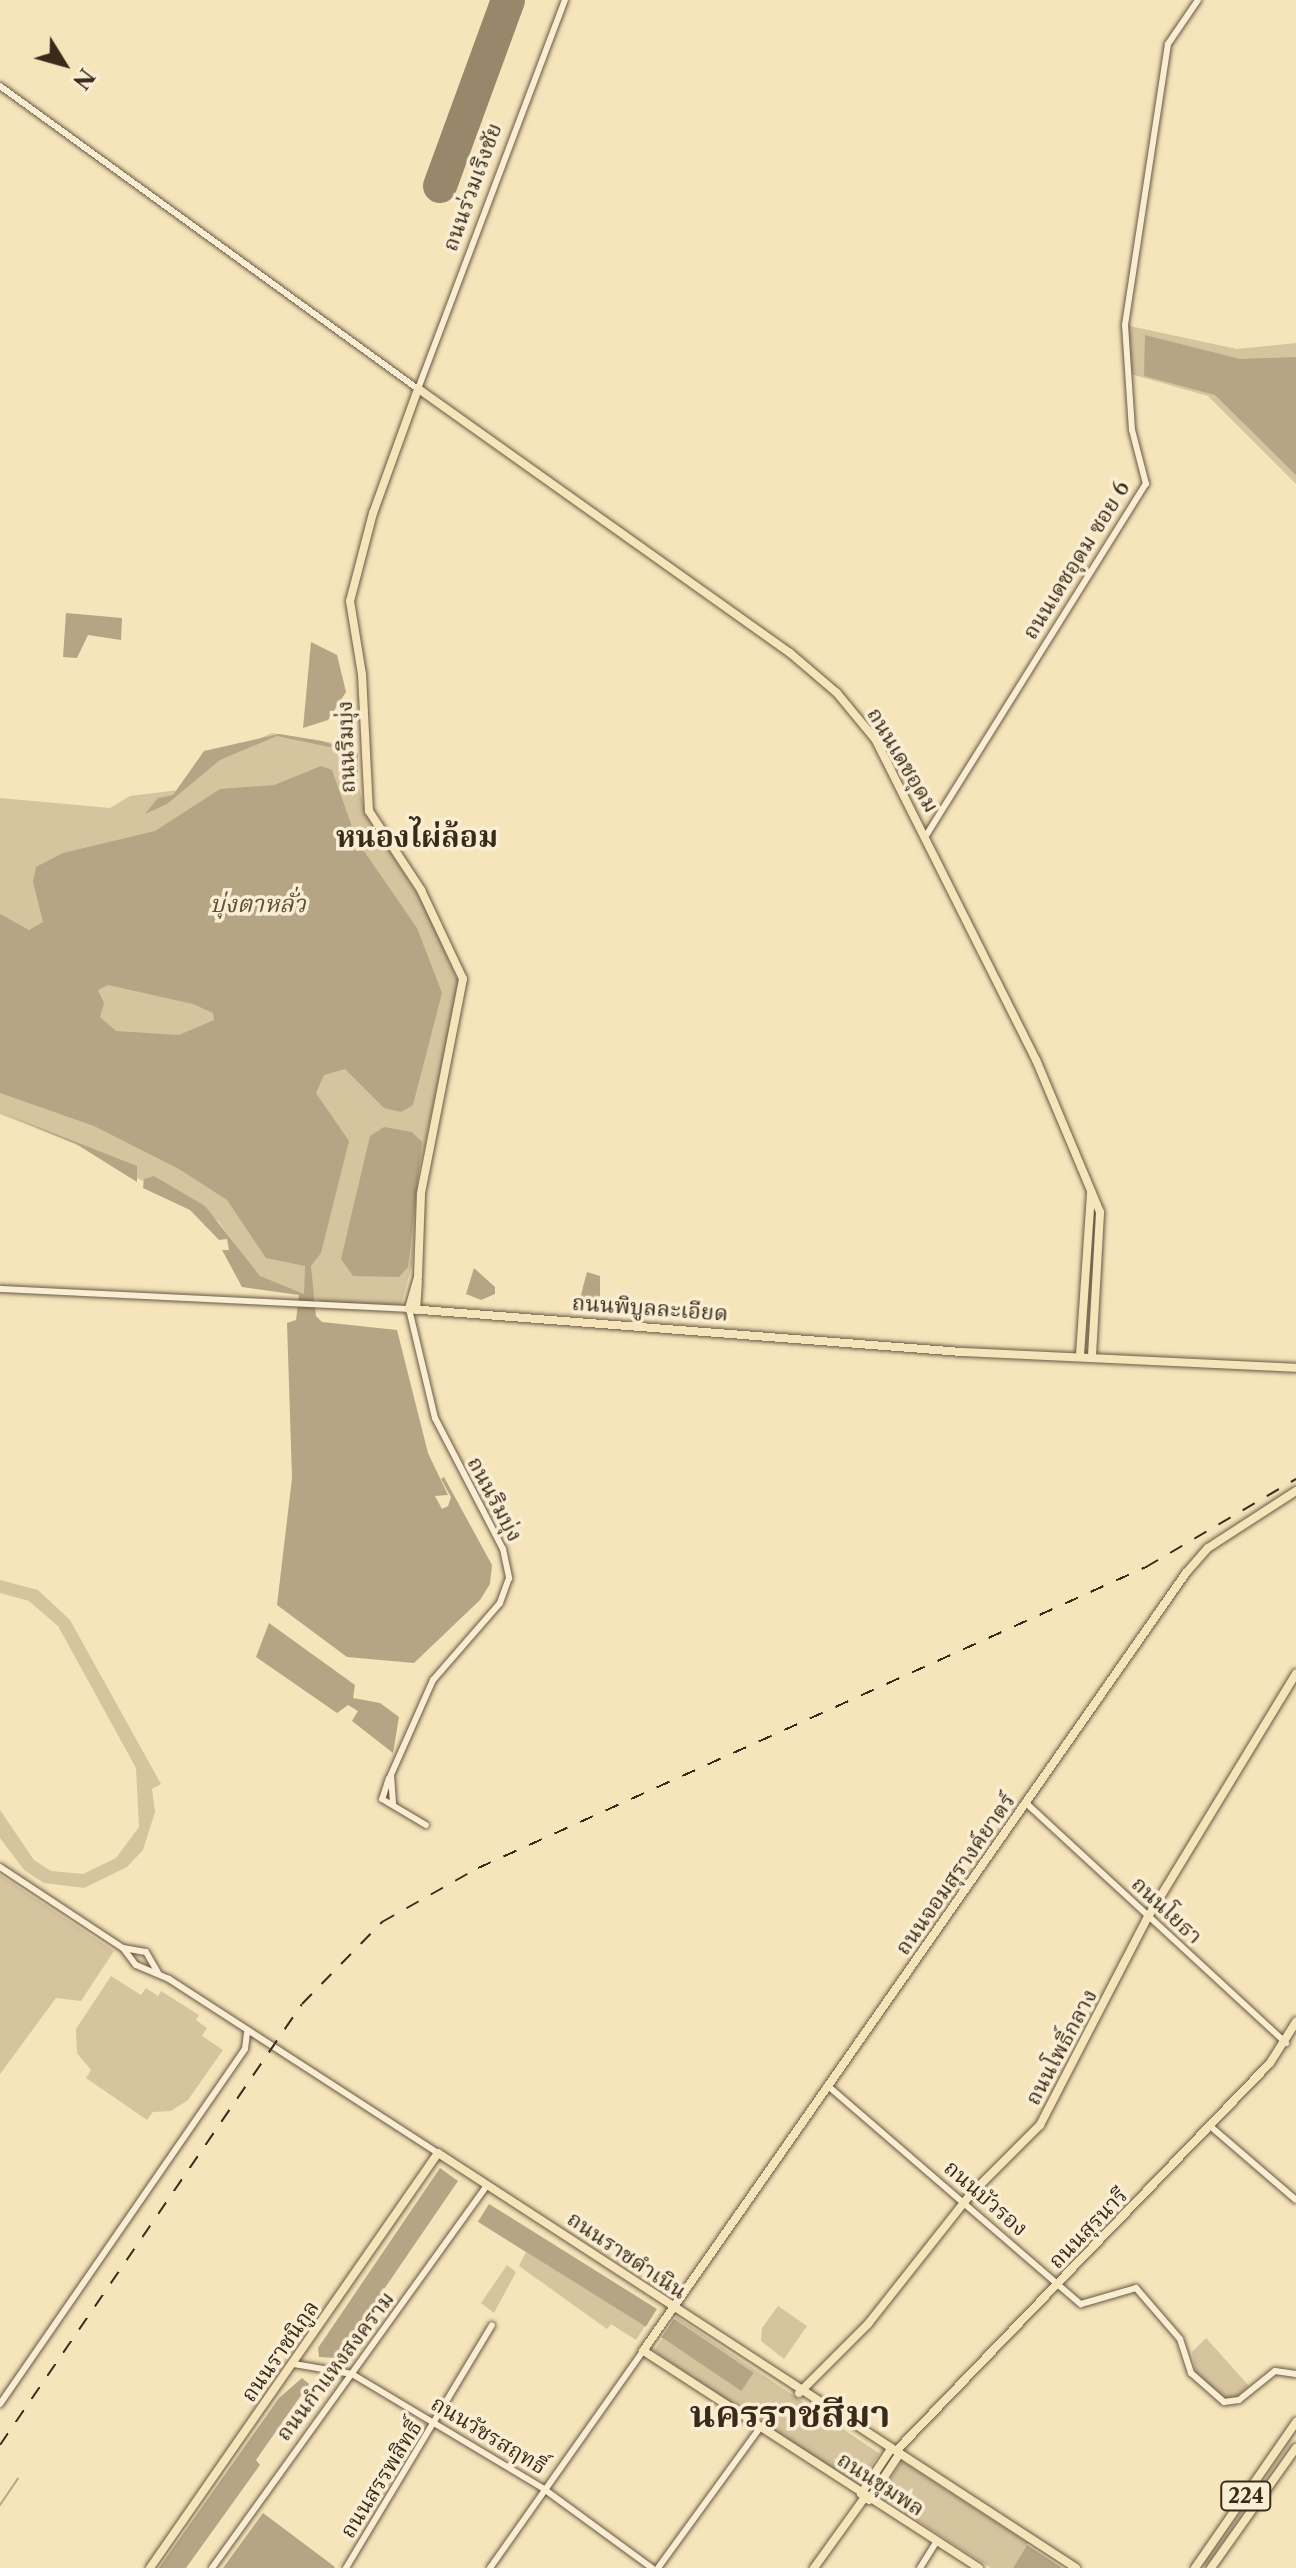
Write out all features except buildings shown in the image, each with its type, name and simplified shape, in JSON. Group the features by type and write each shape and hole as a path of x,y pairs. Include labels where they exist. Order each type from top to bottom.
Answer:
{"main road":[{"name":"ถนนเดชอุดม","path":"418,389 813,672 875,739 927,834 1100,1212 1100,1260 1092,1356"},
{"name":"ถนนริมบุ่ง","path":"413,1310 418,1277 421,1194 463,979 421,890 369,811 362,674 350,601 373,513 418,389"},
{"name":"ถนนเดชอุดม","path":"1080,1355 1091,1187"},
{"path":"1088,1259 1100,1260"},
{"name":"ถนนพิบูลละเอียด","path":"413,1310 1296,1368"},
{"name":"ถนนจอมสุรางค์ยาตร์","path":"643,2351 1198,1558 1296,1491"},
{"name":"ถนนโพธิ์กลาง","path":"799,2393 868,2324 964,2202 1045,2118 1148,1917 1296,1674"},
{"name":"ถนนสุรนารี","path":"814,2568 896,2451 1210,2126 1286,2043 1296,2022"},
{"name":"ถนนราชดำเนิน","path":"438,2153 799,2393 896,2451 1076,2568"},
{"name":"ถนนราชนิกูล","path":"150,2568 438,2153"},
{"name":"ถนนชุมพล","path":"643,2351 979,2568"},
{"name":"224","path":"1195,2568 1296,2422"},
{"name":"224","path":"1211,2568 1296,2448"}],"street":[{"name":"ถนนร่วมเริงชัย","path":"418,389 565,0"},
{"name":"ถนนเดชอุดม ซอย 6","path":"927,834 1146,484 1132,430 1125,325 1168,44 1198,0"},
{"path":"0,86 418,389"},
{"path":"404,379 424,373"},
{"name":"ถนนพิบูลละเอียด","path":"0,1289 413,1310"},
{"name":"ถนนริมบุ่ง","path":"413,1310 435,1418 503,1549 509,1578 500,1603 433,1680 391,1775 393,1804 426,1825"},
{"name":"ถนนโยธา","path":"1026,1803 1286,2043"},
{"path":"0,1867 123,1948 136,1965 158,1973"},
{"path":"123,1948 146,1952 158,1973"},
{"name":"ถนนราชดำเนิน","path":"158,1973 438,2153"},
{"path":"245,2049 247,2033"},
{"path":"0,2404 245,2049 260,2041"},
{"name":"ถนนบัวรอง","path":"828,2086 1084,2305 1136,2288 1180,2339 1191,2373 1226,2404 1275,2371 1296,2374"},
{"path":"1210,2126 1296,2200"},
{"name":"ถนนกำแหงสงคราม","path":"212,2568 487,2185"},
{"name":"ถนนสรรพสิทธิ์","path":"346,2568 436,2425 492,2325"},
{"path":"490,2568 643,2351"},
{"name":"ถนนวัชรสฤทธิ์","path":"294,2364 352,2374 544,2489 655,2568"},
{"path":"655,2568 761,2426"},
{"path":"920,2568 936,2542"}],"shaded area":[{"path":"1125,325 1237,349 1296,343 1296,484 1208,396 1127,373"},
{"name":"บุ่งตาหลั่ว","path":"272,733 334,743 351,756 366,815 421,899 459,983 417,1182 412,1265 401,1305 324,1302 260,1279 218,1221 137,1178 137,1169 0,1114 0,798 110,808 130,796 179,790 233,750"},
{"path":"0,1580 38,1590 70,1620 161,1784 152,1789 155,1812 143,1850 127,1867 84,1888 44,1883 24,1870 0,1838 0,1810 34,1860 51,1871 83,1874 116,1858 139,1827 136,1768 58,1626 29,1601 0,1593"},
{"path":"0,1875 114,1951 81,2001 56,1998 0,2074"},
{"path":"111,1976 141,1995 146,1988 158,1996 161,1991 199,2015 196,2020 207,2028 202,2036 223,2050 188,2100 171,2111 153,2112 147,2120 86,2078 91,2070 77,2053 76,2029"},
{"path":"526,2252 645,2326 636,2340 611,2324 607,2329 519,2266"},
{"path":"507,2265 516,2272 494,2313 481,2303"},
{"path":"778,2306 807,2326 784,2359 761,2341 762,2328"},
{"path":"677,2317 879,2453 856,2487 654,2351"},
{"path":"1206,2338 1249,2386 1235,2399 1225,2398 1196,2373 1192,2352"},
{"path":"902,2461 1028,2543 1013,2568 991,2568 879,2496"}],"water":[{"path":"1145,335 1240,359 1296,357 1296,475 1215,395 1144,376"},
{"path":"66,613 122,618 121,640 88,635 77,658 63,657"},
{"path":"311,642 337,655 346,692 328,720 303,728"},
{"path":"279,734 322,741 358,753 358,786 347,757 334,748 277,736 220,760 167,804 145,814 158,798 173,795 204,751"},
{"name":"บุ่งตาหลั่ว","path":"321,766 332,770 357,841 417,928 442,993 413,1105 401,1112 384,1108 345,1069 324,1075 316,1093 349,1141 321,1253 311,1266 316,1316 322,1322 397,1330 428,1453 448,1495 435,1496 442,1509 448,1506 451,1497 441,1479 444,1477 492,1565 490,1584 480,1600 414,1663 347,1657 277,1605 292,1478 287,1323 296,1320 299,1295 242,1287 222,1250 229,1250 227,1239 219,1240 190,1210 143,1188 144,1179 154,1176 205,1206 260,1276 304,1294 305,1266 266,1258 227,1200 179,1169 94,1126 0,1093 0,914 29,930 43,922 33,882 36,867 63,853 155,831 220,789 274,785","holes":["108,985 193,1004 213,1013 214,1020 179,1035 116,1031 100,1017 104,1003 98,990"]},
{"path":"0,1112 137,1166 137,1182 76,1144"},
{"path":"384,1127 412,1132 422,1142 408,1267 399,1277 353,1276 341,1259 370,1136"},
{"path":"474,1268 495,1287 495,1294 481,1300 466,1294"},
{"path":"587,1272 600,1276 600,1304 578,1306"},
{"path":"269,1623 355,1685 353,1698 380,1703 399,1717 393,1753 352,1721 358,1711 348,1705 337,1713 256,1657"},
{"path":"440,2168 458,2181 337,2358 319,2357 318,2348"},
{"path":"489,2204 657,2309 646,2327 478,2222"},
{"path":"674,2319 754,2373 741,2391 662,2337"},
{"path":"302,2378 309,2384 256,2460 260,2465 186,2568 159,2568 279,2398"},
{"path":"263,2513 335,2567 223,2568"},
{"path":"1027,2545 1062,2568 1013,2568"}],"waterway":[{"path":"0,2505 18,2478"}],"runway":[{"path":"440,186 508,0"}],"railway":[{"path":"0,2445 302,2004 382,1922 478,1868 1146,1567 1296,1479"}],"district":[{"name":"หนองไผ่ล้อม","path":"417,837"},
{"name":"นครราชสีมา","path":"790,2414"}]}
